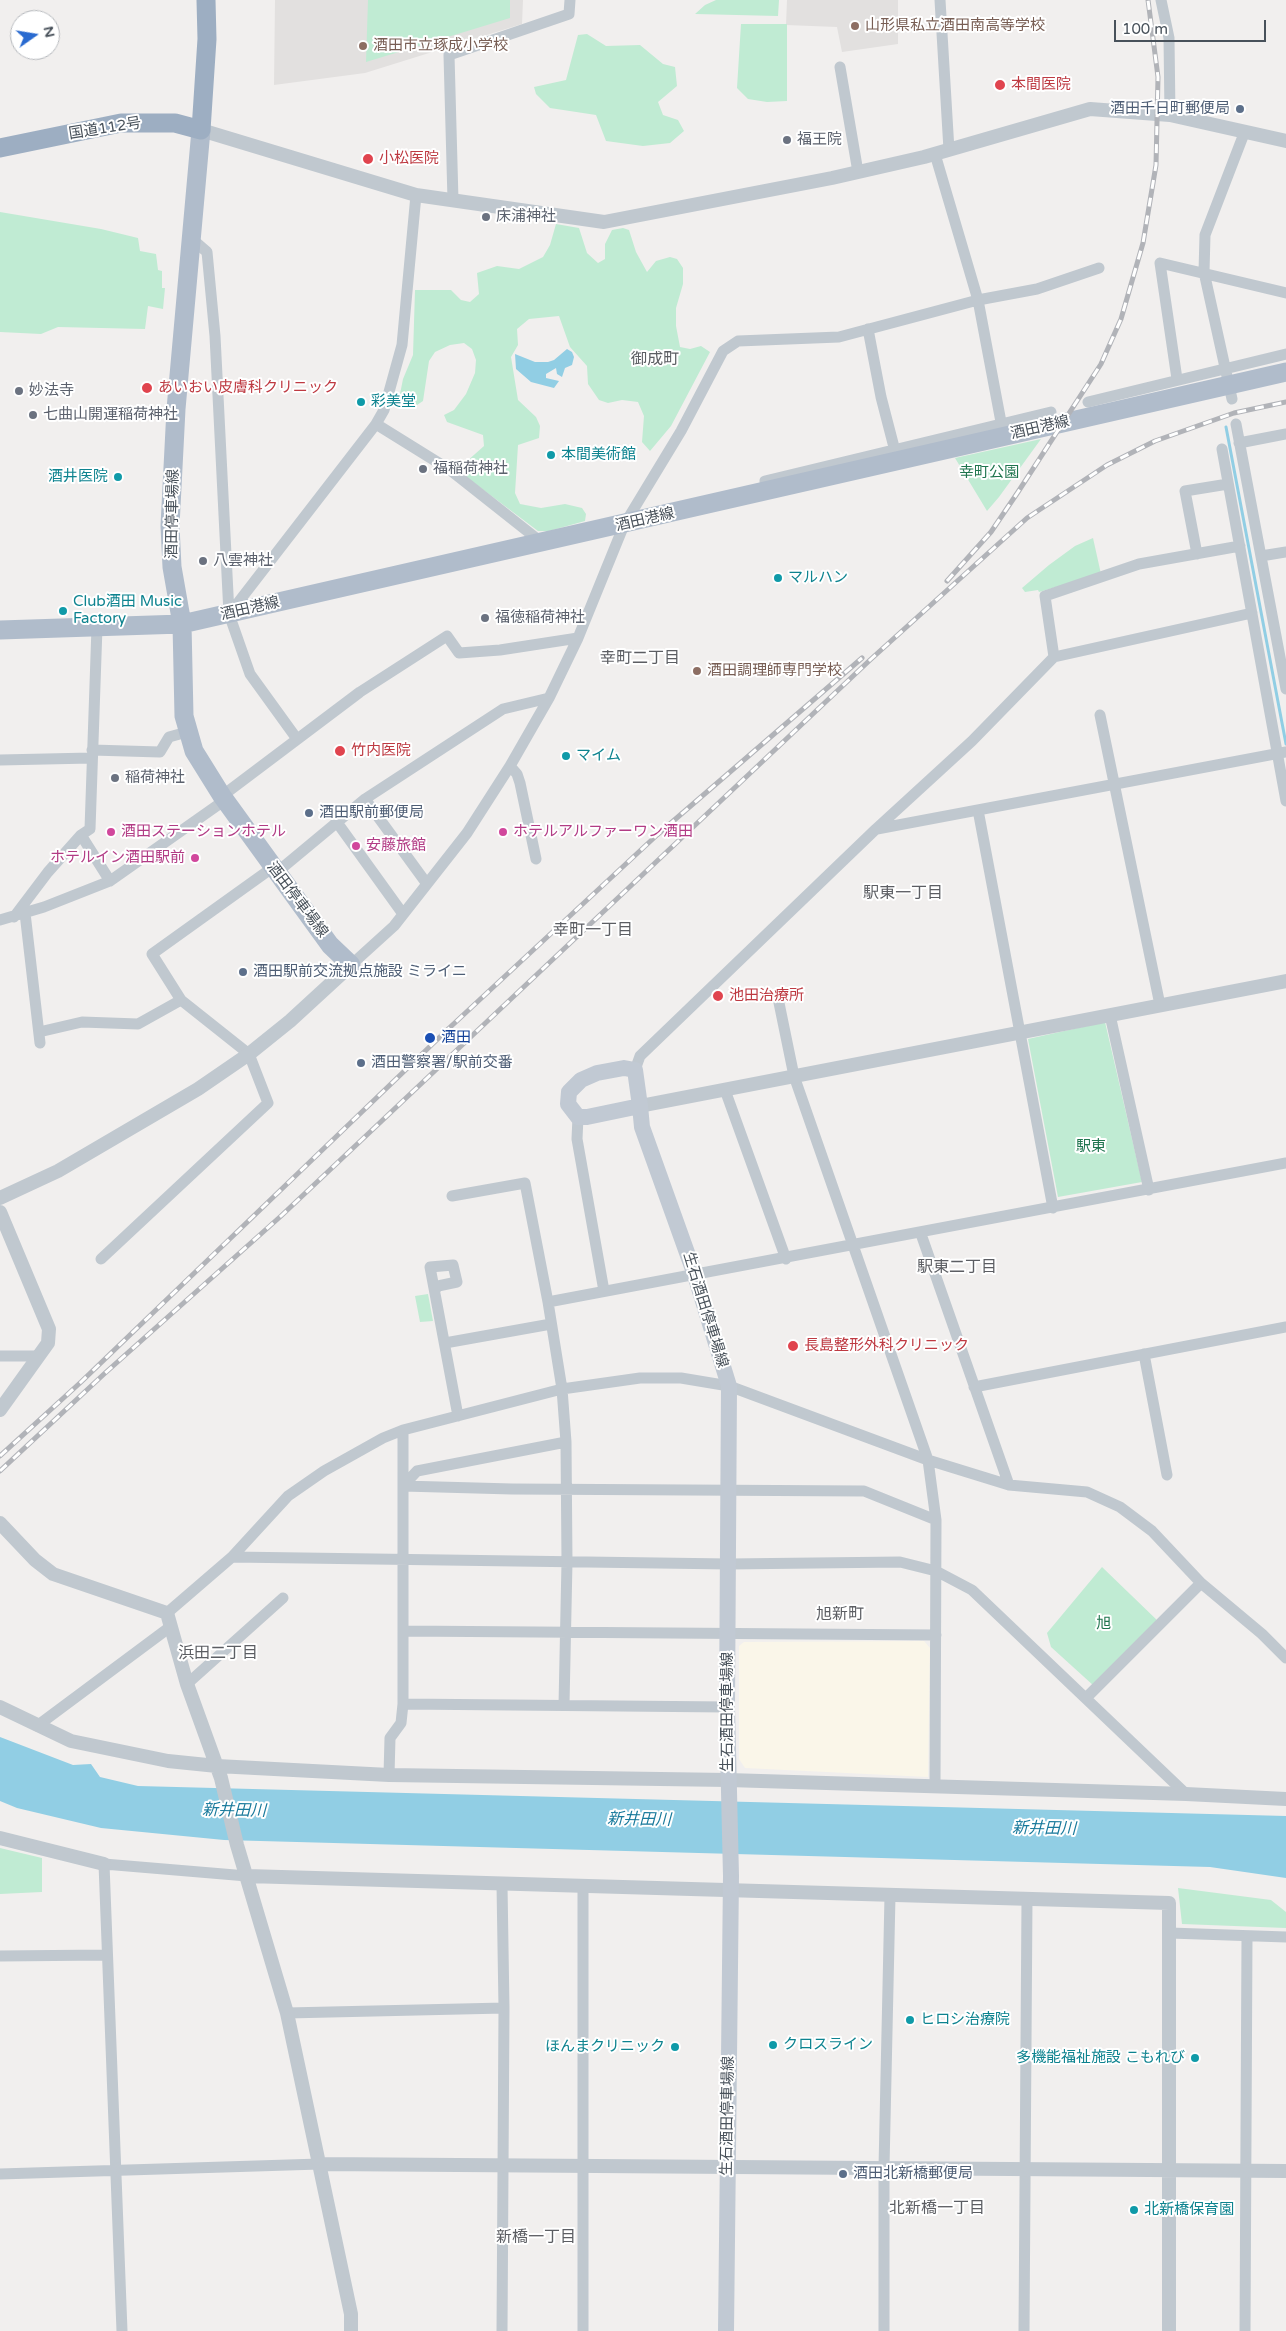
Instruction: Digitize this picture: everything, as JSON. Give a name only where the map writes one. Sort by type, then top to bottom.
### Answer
[{"type":"highway","points":[[201,130],[207,38],[206,0]]},
{"type":"highway","name":"国道112号","points":[[0,148],[121,123],[175,123],[201,130]]},
{"type":"main road","name":"酒田停車場線","points":[[201,130],[176,409],[170,526],[172,567],[182,624],[184,716],[187,732],[194,751],[223,798],[330,945],[351,965]]},
{"type":"main road","name":"酒田港線","points":[[0,630],[182,624],[414,570],[624,525],[1286,372]]},
{"type":"main road","points":[[635,1070],[624,1068],[597,1073],[581,1080],[569,1092],[568,1104],[578,1117],[587,1117],[640,1106]]},
{"type":"main road","name":"生石酒田停車場線","points":[[635,1070],[642,1127],[695,1275],[729,1386],[727,1707],[731,1884],[726,2331]]},
{"type":"street","points":[[452,200],[449,55],[570,14],[570,0]]},
{"type":"street","points":[[940,0],[942,152],[978,300],[1001,422]]},
{"type":"street","points":[[1161,0],[1169,38],[1170,115]]},
{"type":"street","points":[[840,67],[858,172]]},
{"type":"street","points":[[201,130],[416,195],[604,222],[858,172],[942,152],[1090,109],[1170,115],[1286,141]]},
{"type":"street","points":[[1232,399],[1204,272],[1205,234],[1245,131]]},
{"type":"street","points":[[229,614],[376,424],[384,410],[402,345],[416,195]]},
{"type":"street","points":[[192,238],[207,252],[215,336],[229,614],[250,674],[297,739]]},
{"type":"street","points":[[1177,379],[1160,263],[1204,272],[1286,294]]},
{"type":"street","points":[[0,1198],[58,1171],[198,1089],[249,1054],[290,1021],[394,926],[472,827],[550,698],[578,638],[624,525],[681,431],[724,351],[738,341],[839,337],[978,300],[1037,289],[1099,268]]},
{"type":"street","points":[[868,329],[881,397],[895,451]]},
{"type":"street","points":[[1088,402],[1286,354]]},
{"type":"street","points":[[766,492],[765,481],[895,451],[1001,422],[1051,412]]},
{"type":"street","points":[[376,424],[450,470],[541,542]]},
{"type":"street","points":[[1236,424],[1285,682]]},
{"type":"street","points":[[1239,443],[1286,434]]},
{"type":"street","points":[[1222,450],[1252,613],[1282,753],[1286,801]]},
{"type":"street","points":[[1197,554],[1185,491],[1228,484]]},
{"type":"street","points":[[1233,510],[1252,508]]},
{"type":"street","points":[[1054,656],[1045,596],[1139,564],[1240,546]]},
{"type":"street","points":[[1261,556],[1286,552]]},
{"type":"street","points":[[635,1070],[640,1056],[647,1049],[876,829],[972,741],[1054,656],[1252,613]]},
{"type":"street","points":[[97,627],[90,829],[81,835],[48,872],[20,915],[40,1037],[82,1022],[138,1024],[181,1000]]},
{"type":"street","points":[[0,920],[20,915],[110,881],[223,798],[360,692],[447,636],[460,653],[500,650],[578,638]]},
{"type":"street","points":[[101,1259],[268,1103],[249,1054],[181,1000],[152,954],[274,870],[365,799],[503,709],[550,698]]},
{"type":"street","points":[[1100,715],[1160,1005]]},
{"type":"street","points":[[0,760],[160,752],[169,737],[187,732]]},
{"type":"street","points":[[876,829],[1282,753]]},
{"type":"street","points":[[510,766],[517,774],[520,783],[536,859]]},
{"type":"street","points":[[365,799],[427,884]]},
{"type":"street","points":[[978,810],[1053,1208]]},
{"type":"street","points":[[336,821],[403,914]]},
{"type":"street","points":[[81,835],[110,881]]},
{"type":"street","points":[[640,1106],[1286,981]]},
{"type":"street","points":[[778,998],[794,1076],[928,1460],[936,1520],[935,1786]]},
{"type":"street","points":[[1110,1015],[1149,1190]]},
{"type":"street","points":[[726,1090],[786,1258]]},
{"type":"street","points":[[578,1117],[577,1140],[604,1291]]},
{"type":"street","points":[[548,1302],[921,1234],[1286,1163]]},
{"type":"street","points":[[452,1196],[525,1183],[548,1302],[562,1389],[566,1442],[567,1562],[564,1705]]},
{"type":"street","points":[[0,1212],[49,1329],[48,1343],[0,1410]]},
{"type":"street","points":[[921,1234],[1008,1485]]},
{"type":"street","points":[[434,1290],[458,1416]]},
{"type":"street","points":[[445,1344],[551,1324]]},
{"type":"street","points":[[974,1387],[1286,1327]]},
{"type":"street","points":[[1144,1354],[1167,1475]]},
{"type":"street","points":[[0,1356],[39,1356]]},
{"type":"street","points":[[37,1726],[168,1620],[232,1557],[288,1496],[324,1471],[403,1430],[562,1389],[640,1378],[681,1378],[729,1386],[928,1460],[1008,1485],[1086,1492],[1120,1507],[1152,1531],[1201,1583],[1262,1634],[1286,1658]]},
{"type":"street","points":[[389,1775],[390,1738],[401,1723],[403,1704],[403,1430]]},
{"type":"street","points":[[403,1486],[417,1471],[566,1442]]},
{"type":"street","points":[[403,1486],[864,1491],[936,1520]]},
{"type":"street","points":[[0,1523],[35,1560],[53,1574],[168,1620]]},
{"type":"street","points":[[232,1557],[728,1564],[900,1562],[936,1571],[972,1590],[1186,1794]]},
{"type":"street","points":[[1086,1698],[1201,1583]]},
{"type":"street","points":[[188,1684],[283,1598]]},
{"type":"street","points":[[168,1620],[218,1772],[237,1845],[287,2013],[351,2314],[351,2331]]},
{"type":"street","points":[[403,1631],[936,1635]]},
{"type":"street","points":[[403,1704],[727,1707]]},
{"type":"street","points":[[0,1708],[71,1741],[218,1772],[389,1775],[728,1786],[935,1786],[1186,1794],[1286,1800]]},
{"type":"street","points":[[0,1838],[104,1864],[247,1876],[583,1887],[731,1884],[890,1896],[1169,1903],[1170,2331]]},
{"type":"street","points":[[104,1864],[106,1955],[117,2169],[122,2331]]},
{"type":"street","points":[[502,1885],[504,2008],[502,2331]]},
{"type":"street","points":[[582,2331],[583,1887]]},
{"type":"street","points":[[884,2331],[884,2167],[890,1896]]},
{"type":"street","points":[[1024,2331],[1027,1899]]},
{"type":"street","points":[[1170,1933],[1286,1937]]},
{"type":"street","points":[[1245,2331],[1247,1936]]},
{"type":"street","points":[[0,1956],[106,1955]]},
{"type":"street","points":[[287,2013],[504,2008]]},
{"type":"street","points":[[0,2174],[320,2164],[1286,2171]]},
{"type":"shaded area","name":"酒田市立琢成小学校","points":[[275,0],[523,0],[522,24],[365,73],[274,85]]},
{"type":"shaded area","name":"山形県私立酒田南高等学校","points":[[787,0],[898,0],[898,44],[842,52],[837,27],[786,25]]},
{"type":"shaded area","points":[[924,1641],[930,1648],[928,1777],[745,1768],[739,1759],[739,1646],[744,1642]]},
{"type":"green space","points":[[368,0],[510,0],[510,18],[366,62]]},
{"type":"green space","points":[[716,0],[779,0],[778,16],[695,14],[705,5]]},
{"type":"green space","points":[[741,24],[787,24],[787,101],[767,102],[748,99],[737,88]]},
{"type":"green space","points":[[587,34],[606,46],[640,45],[663,64],[675,67],[677,86],[658,102],[663,115],[678,120],[684,131],[670,143],[643,146],[606,141],[596,115],[550,108],[536,94],[534,87],[566,80],[578,35]]},
{"type":"green space","points":[[0,212],[101,229],[138,238],[140,251],[156,254],[158,270],[162,271],[162,288],[165,288],[163,309],[148,306],[145,329],[58,327],[41,334],[0,332]]},
{"type":"green space","points":[[556,224],[579,228],[587,253],[598,263],[605,259],[605,244],[612,230],[623,228],[629,230],[636,252],[647,272],[656,261],[670,257],[677,259],[683,268],[683,284],[676,308],[676,326],[680,347],[690,349],[701,346],[710,352],[671,426],[650,451],[642,442],[644,416],[638,402],[622,400],[608,403],[599,400],[588,384],[587,366],[570,347],[559,316],[529,319],[517,329],[518,345],[511,357],[518,400],[536,417],[540,426],[539,438],[518,445],[515,493],[520,504],[541,508],[565,504],[582,508],[586,514],[585,521],[549,531],[538,531],[457,470],[484,446],[483,435],[447,422],[444,415],[454,410],[466,394],[475,373],[476,360],[472,349],[464,343],[450,345],[435,352],[429,361],[423,401],[417,405],[399,399],[403,379],[413,355],[415,290],[451,290],[461,300],[470,302],[479,294],[477,273],[497,266],[519,269],[543,257],[550,245]]},
{"type":"green space","name":"幸町公園","points":[[1041,439],[999,497],[987,511],[955,458]]},
{"type":"green space","points":[[1093,538],[1101,574],[1039,592],[1038,590],[1025,592],[1022,588],[1075,546]]},
{"type":"green space","name":"駅東","points":[[1105,1022],[1142,1182],[1058,1197],[1028,1039]]},
{"type":"green space","points":[[428,1294],[433,1321],[420,1322],[415,1296]]},
{"type":"green space","name":"旭","points":[[1102,1567],[1159,1622],[1094,1686],[1051,1647],[1047,1633]]},
{"type":"green space","points":[[0,1848],[42,1858],[42,1892],[0,1894]]},
{"type":"green space","points":[[1178,1888],[1271,1900],[1286,1912],[1286,1928],[1182,1924]]},
{"type":"water","points":[[567,349],[572,352],[574,357],[572,365],[565,368],[562,377],[557,374],[556,368],[546,374],[546,378],[559,381],[554,388],[531,382],[516,369],[515,354],[535,362],[548,362],[554,360]]},
{"type":"water","name":"新井田川","points":[[0,1737],[73,1765],[91,1764],[100,1777],[138,1786],[1286,1816],[1286,1878],[1210,1867],[224,1840],[101,1828],[17,1808],[0,1801]]},
{"type":"waterway","points":[[1226,427],[1286,744]]},
{"type":"railway","points":[[947,581],[991,532],[1018,492],[1101,364],[1121,319],[1143,243],[1156,165],[1158,77],[1148,0]]},
{"type":"railway","points":[[0,1471],[104,1374],[281,1216],[870,660],[1027,518],[1107,465],[1155,441],[1234,413],[1286,402]]},
{"type":"railway","points":[[0,1456],[81,1382],[446,1031],[657,835],[862,658]]},
{"type":"place","name":"山形県私立酒田南高等学校","points":[[855,26]]},
{"type":"place","name":"酒田市立琢成小学校","points":[[363,46]]},
{"type":"place","name":"本間医院","points":[[1000,85]]},
{"type":"place","name":"酒田千日町郵便局","points":[[1240,109]]},
{"type":"place","name":"福王院","points":[[787,140]]},
{"type":"place","name":"小松医院","points":[[368,159]]},
{"type":"place","name":"床浦神社","points":[[486,217]]},
{"type":"place","name":"あいおい皮膚科クリニック","points":[[147,388]]},
{"type":"place","name":"妙法寺","points":[[19,391]]},
{"type":"place","name":"彩美堂","points":[[361,402]]},
{"type":"place","name":"七曲山開運稲荷神社","points":[[33,415]]},
{"type":"place","name":"本間美術館","points":[[551,455]]},
{"type":"place","name":"福稲荷神社","points":[[423,469]]},
{"type":"place","name":"酒井医院","points":[[118,477]]},
{"type":"place","name":"八雲神社","points":[[203,561]]},
{"type":"place","name":"マルハン","points":[[778,578]]},
{"type":"place","name":"Club酒田 Music Factory","points":[[63,611]]},
{"type":"place","name":"福徳稲荷神社","points":[[485,618]]},
{"type":"place","name":"酒田調理師専門学校","points":[[697,671]]},
{"type":"place","name":"竹内医院","points":[[340,751]]},
{"type":"place","name":"マイム","points":[[566,756]]},
{"type":"place","name":"稲荷神社","points":[[115,778]]},
{"type":"place","name":"酒田駅前郵便局","points":[[309,813]]},
{"type":"place","name":"酒田ステーションホテル","points":[[111,832]]},
{"type":"place","name":"ホテルアルファーワン酒田","points":[[503,832]]},
{"type":"place","name":"安藤旅館","points":[[356,846]]},
{"type":"place","name":"ホテルイン酒田駅前","points":[[195,858]]},
{"type":"place","name":"酒田駅前交流拠点施設 ミライニ","points":[[243,972]]},
{"type":"place","name":"池田治療所","points":[[718,996]]},
{"type":"place","name":"酒田","points":[[430,1038]]},
{"type":"place","name":"酒田警察署/駅前交番","points":[[361,1063]]},
{"type":"place","name":"長島整形外科クリニック","points":[[793,1346]]},
{"type":"place","name":"ヒロシ治療院","points":[[910,2020]]},
{"type":"place","name":"クロスライン","points":[[773,2045]]},
{"type":"place","name":"ほんまクリニック","points":[[675,2047]]},
{"type":"place","name":"多機能福祉施設 こもれび","points":[[1195,2058]]},
{"type":"place","name":"酒田北新橋郵便局","points":[[843,2174]]},
{"type":"place","name":"北新橋保育園","points":[[1134,2210]]},
{"type":"district","name":"御成町","points":[[655,360]]},
{"type":"district","name":"幸町二丁目","points":[[640,659]]},
{"type":"district","name":"駅東一丁目","points":[[903,894]]},
{"type":"district","name":"幸町一丁目","points":[[593,931]]},
{"type":"district","name":"駅東二丁目","points":[[957,1268]]},
{"type":"district","name":"旭新町","points":[[840,1615]]},
{"type":"district","name":"浜田二丁目","points":[[218,1654]]},
{"type":"district","name":"北新橋一丁目","points":[[937,2209]]},
{"type":"district","name":"新橋一丁目","points":[[536,2238]]}]
